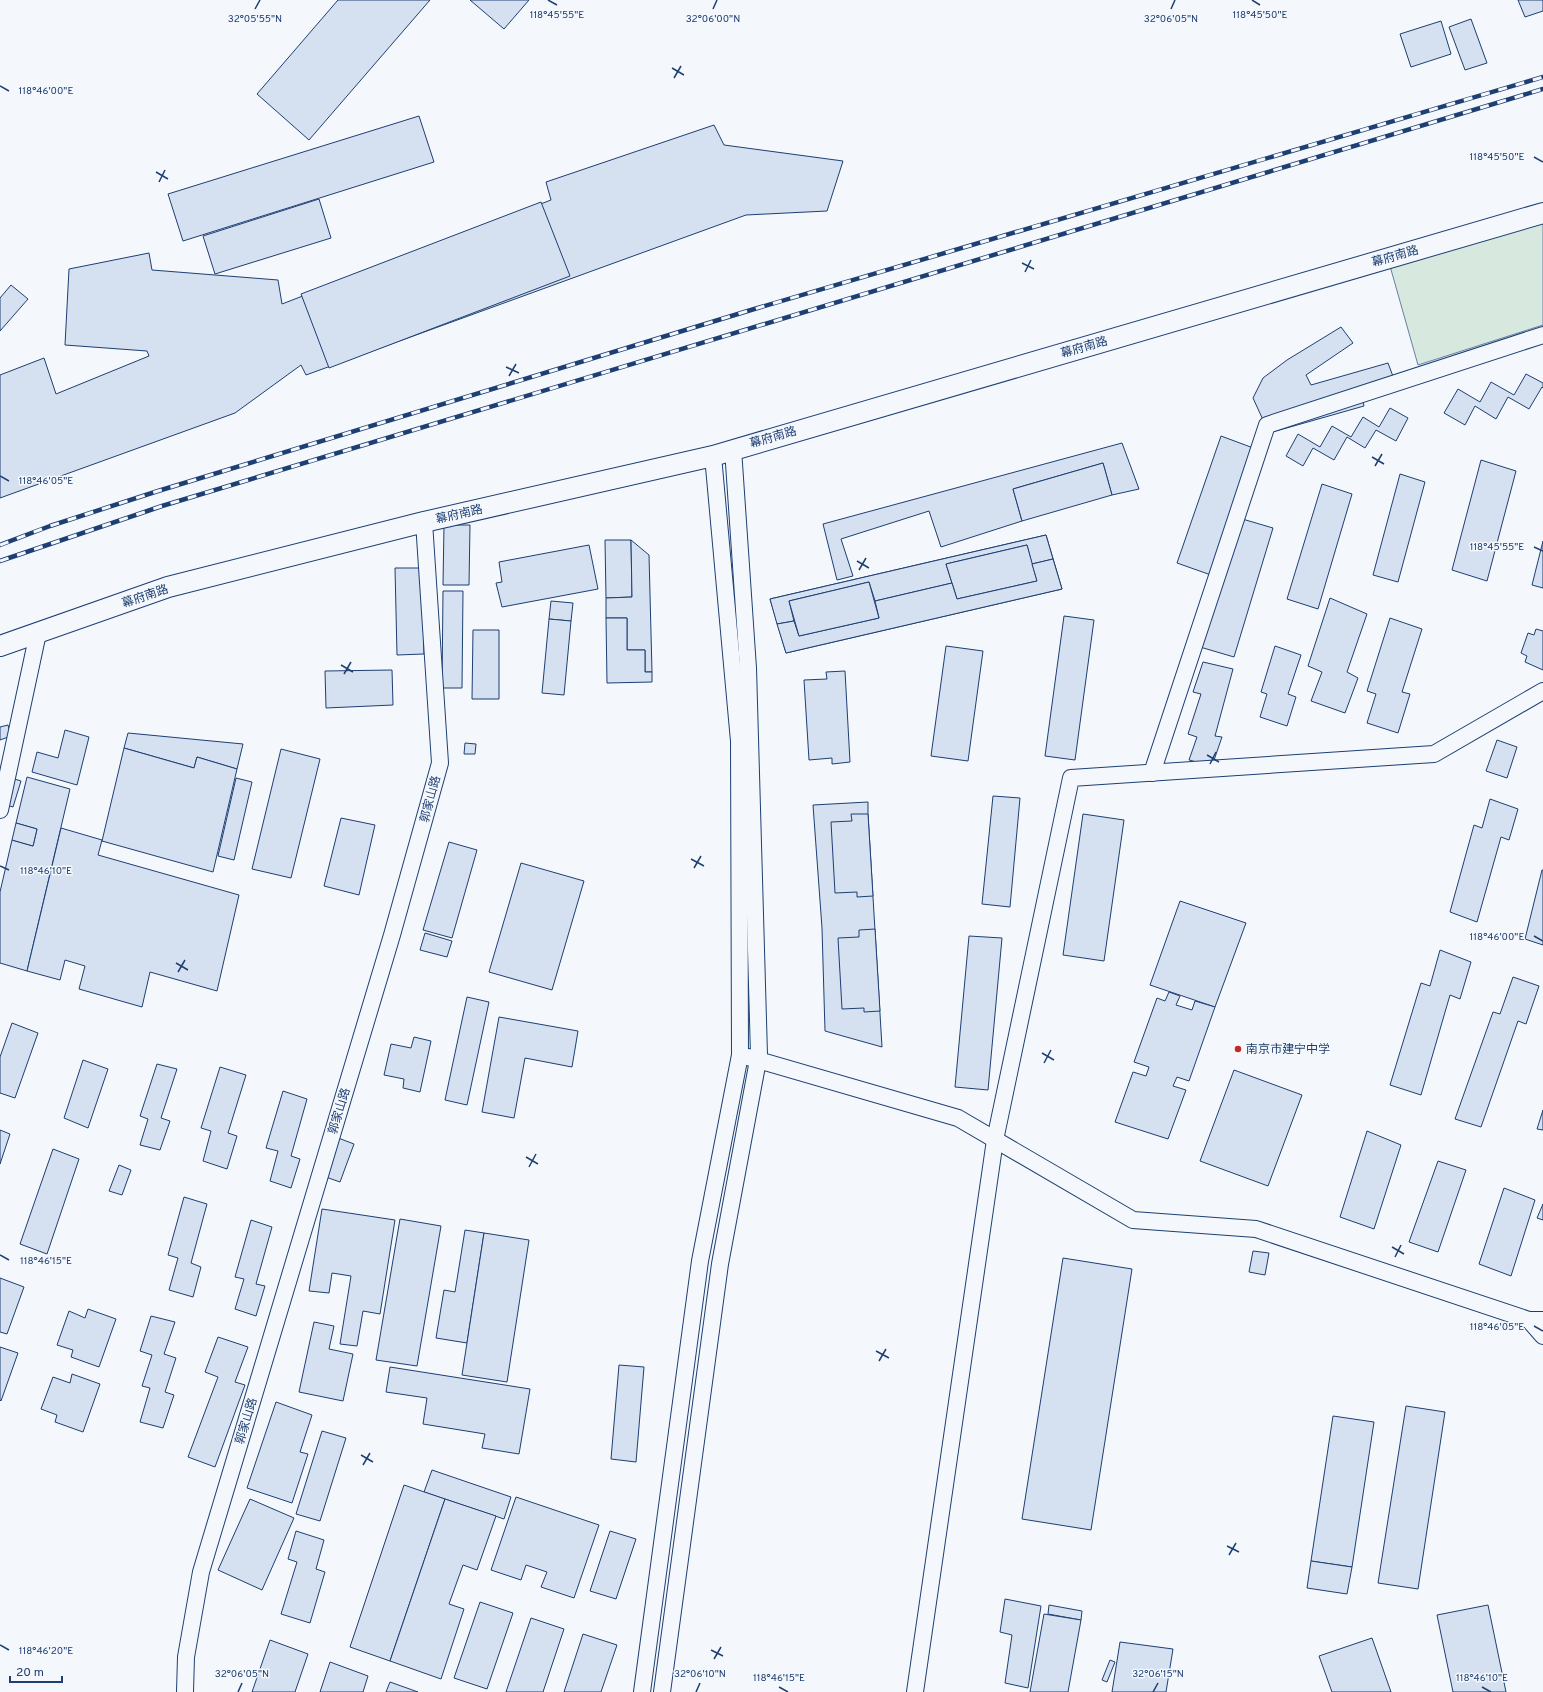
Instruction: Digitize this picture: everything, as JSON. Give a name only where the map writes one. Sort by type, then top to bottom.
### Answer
[{"type":"street","name":"幕府南路","points":[[0,646],[168,587],[424,522],[713,456],[1543,213]]},
{"type":"street","points":[[1152,773],[1267,425],[1543,334]]},
{"type":"street","points":[[662,1692],[720,1264],[759,1055],[748,668],[734,449]]},
{"type":"street","points":[[642,1692],[700,1261],[740,1055],[739,740],[713,456]]},
{"type":"street","name":"郭家山路","points":[[185,1692],[186,1657],[201,1572],[390,943],[440,763],[424,522]]},
{"type":"street","points":[[0,810],[38,633]]},
{"type":"street","points":[[915,1692],[995,1140],[1071,778],[1434,754],[1543,691]]},
{"type":"street","points":[[740,1055],[958,1118],[1133,1220],[1256,1229],[1536,1320],[1543,1336]]},
{"type":"shaded area","points":[[1543,218],[1543,325],[1418,365],[1390,266]]},
{"type":"building","points":[[338,0],[430,0],[309,140],[257,94]]},
{"type":"building","points":[[470,0],[529,0],[504,29]]},
{"type":"building","points":[[1518,0],[1543,0],[1543,11],[1525,17]]},
{"type":"building","points":[[1471,19],[1487,63],[1465,70],[1449,27]]},
{"type":"building","points":[[1441,21],[1451,54],[1411,67],[1400,34]]},
{"type":"building","points":[[419,116],[434,162],[183,241],[168,194]]},
{"type":"building","points":[[714,125],[724,145],[843,161],[827,211],[746,215],[306,375],[301,365],[235,413],[0,498],[0,375],[44,358],[56,394],[149,356],[147,351],[65,345],[69,269],[149,253],[152,270],[278,280],[282,304],[551,200],[546,182]]},
{"type":"building","points":[[319,199],[331,238],[215,274],[203,236]]},
{"type":"building","points":[[541,202],[570,276],[329,368],[301,294]]},
{"type":"building","points":[[11,285],[28,299],[0,331],[0,298]]},
{"type":"building","points":[[1341,327],[1353,343],[1306,375],[1311,385],[1388,363],[1394,379],[1361,393],[1364,406],[1269,433],[1253,398],[1263,378],[1287,360]]},
{"type":"building","points":[[1526,374],[1543,383],[1543,388],[1542,387],[1529,409],[1508,397],[1496,419],[1475,406],[1465,425],[1444,413],[1458,389],[1480,402],[1491,382],[1514,395]]},
{"type":"building","points":[[1390,408],[1408,418],[1396,441],[1376,430],[1365,448],[1347,437],[1334,460],[1313,448],[1303,466],[1286,456],[1298,434],[1320,447],[1332,426],[1351,437],[1363,417],[1379,427]]},
{"type":"building","points":[[1221,436],[1256,449],[1211,575],[1177,563]]},
{"type":"building","points":[[1122,443],[1139,489],[1112,495],[1103,463],[1013,489],[1022,521],[941,547],[929,511],[841,539],[853,576],[837,580],[823,524]]},
{"type":"building","points":[[1481,460],[1516,471],[1487,581],[1452,570]]},
{"type":"building","points":[[1103,463],[1112,495],[1022,521],[1013,489]]},
{"type":"building","points":[[1400,474],[1425,482],[1398,582],[1373,575]]},
{"type":"building","points":[[1322,484],[1352,494],[1318,609],[1287,599]]},
{"type":"building","points":[[1239,518],[1273,528],[1234,657],[1200,647]]},
{"type":"building","points":[[444,525],[470,525],[469,585],[443,585]]},
{"type":"building","points":[[1046,535],[1062,589],[786,653],[770,599]]},
{"type":"building","points":[[1046,535],[1053,559],[1032,564],[1027,545],[946,564],[952,583],[875,601],[869,582],[789,601],[794,621],[777,624],[770,599]]},
{"type":"building","points":[[605,540],[631,540],[632,597],[606,598]]},
{"type":"building","points":[[631,540],[649,555],[652,672],[645,672],[645,650],[627,650],[627,618],[606,618],[606,598],[632,597]]},
{"type":"building","points":[[1543,541],[1543,588],[1532,585]]},
{"type":"building","points":[[589,545],[598,589],[502,607],[496,583],[502,582],[499,562]]},
{"type":"building","points":[[1027,545],[1037,581],[957,599],[946,564]]},
{"type":"building","points":[[1053,559],[1062,589],[786,653],[777,624],[794,621],[799,636],[879,618],[875,601],[952,583],[957,599],[1037,581],[1032,564]]},
{"type":"building","points":[[395,568],[422,568],[424,654],[397,655]]},
{"type":"building","points":[[869,582],[879,618],[799,636],[789,601]]},
{"type":"building","points":[[443,591],[463,591],[462,688],[442,688]]},
{"type":"building","points":[[1330,598],[1367,614],[1347,672],[1358,678],[1345,713],[1311,701],[1322,672],[1308,666]]},
{"type":"building","points":[[551,601],[573,603],[571,621],[549,619]]},
{"type":"building","points":[[1064,616],[1094,620],[1075,760],[1045,756]]},
{"type":"building","points":[[606,618],[627,618],[627,650],[645,650],[645,672],[652,672],[652,682],[607,683]]},
{"type":"building","points":[[1390,618],[1422,629],[1402,692],[1410,694],[1398,733],[1367,723],[1376,694],[1367,691]]},
{"type":"building","points":[[549,619],[571,621],[564,695],[542,693]]},
{"type":"building","points":[[1536,629],[1543,631],[1543,670],[1525,662],[1527,656],[1521,653],[1528,633],[1534,635]]},
{"type":"building","points":[[473,630],[499,630],[499,699],[472,699]]},
{"type":"building","points":[[946,646],[983,651],[968,761],[931,756]]},
{"type":"building","points":[[1275,646],[1301,655],[1288,694],[1296,697],[1287,726],[1260,717],[1267,694],[1261,692]]},
{"type":"building","points":[[1203,662],[1233,669],[1215,736],[1222,737],[1212,766],[1189,760],[1197,737],[1188,734],[1201,694],[1193,692]]},
{"type":"building","points":[[392,670],[393,705],[326,708],[325,671]]},
{"type":"building","points":[[845,671],[850,762],[832,764],[832,758],[809,760],[804,680],[827,679],[826,672]]},
{"type":"building","points":[[8,725],[11,736],[0,740],[0,727]]},
{"type":"building","points":[[65,730],[89,737],[77,785],[32,772],[37,752],[58,758]]},
{"type":"building","points":[[128,733],[243,744],[237,769],[197,757],[194,768],[124,748]]},
{"type":"building","points":[[1497,740],[1517,747],[1507,778],[1486,771]]},
{"type":"building","points":[[465,743],[476,744],[475,754],[464,754]]},
{"type":"building","points":[[124,748],[194,768],[197,757],[237,769],[213,872],[102,841]]},
{"type":"building","points":[[281,749],[320,759],[291,878],[252,869]]},
{"type":"building","points":[[5,776],[21,781],[13,807],[0,803]]},
{"type":"building","points":[[27,777],[70,789],[27,971],[0,963],[0,892],[12,840],[33,846],[37,829],[16,823]]},
{"type":"building","points":[[236,778],[252,782],[234,860],[218,856]]},
{"type":"building","points":[[993,796],[1020,798],[1010,907],[982,904]]},
{"type":"building","points":[[1490,799],[1518,809],[1509,840],[1501,837],[1477,922],[1450,912],[1474,825],[1482,828]]},
{"type":"building","points":[[868,802],[882,1047],[825,1031],[822,928],[813,805]]},
{"type":"building","points":[[851,814],[868,814],[873,896],[857,897],[857,892],[835,893],[831,822],[852,821]]},
{"type":"building","points":[[1083,814],[1124,820],[1104,961],[1063,955]]},
{"type":"building","points":[[341,818],[375,825],[359,895],[324,886]]},
{"type":"building","points":[[16,823],[37,829],[33,846],[12,840]]},
{"type":"building","points":[[61,828],[102,840],[98,855],[239,895],[217,991],[150,972],[142,1007],[79,989],[85,966],[65,960],[60,980],[27,971]]},
{"type":"building","points":[[449,842],[477,850],[452,938],[423,930]]},
{"type":"building","points":[[521,863],[584,881],[552,990],[489,972]]},
{"type":"building","points":[[1543,870],[1543,945],[1525,939]]},
{"type":"building","points":[[1180,901],[1246,923],[1215,1007],[1150,985]]},
{"type":"building","points":[[875,929],[880,1011],[864,1012],[864,1008],[842,1009],[838,938],[859,937],[859,930]]},
{"type":"building","points":[[425,933],[452,941],[447,957],[420,950]]},
{"type":"building","points":[[969,936],[1002,938],[988,1090],[955,1087]]},
{"type":"building","points":[[1440,950],[1471,962],[1460,999],[1450,995],[1421,1095],[1390,1085],[1421,983],[1430,986]]},
{"type":"building","points":[[1513,977],[1539,986],[1526,1024],[1518,1021],[1481,1127],[1455,1119],[1493,1012],[1500,1014]]},
{"type":"building","points":[[1169,992],[1180,996],[1176,1005],[1192,1010],[1195,1001],[1215,1007],[1189,1081],[1177,1077],[1173,1086],[1186,1090],[1168,1139],[1115,1122],[1133,1072],[1146,1076],[1149,1067],[1134,1062],[1157,998],[1165,1001]]},
{"type":"building","points":[[467,997],[489,1002],[467,1105],[445,1100]]},
{"type":"building","points":[[499,1017],[578,1031],[572,1067],[525,1058],[514,1118],[482,1112]]},
{"type":"building","points":[[12,1023],[38,1033],[15,1098],[0,1093],[0,1057]]},
{"type":"building","points":[[414,1037],[431,1041],[420,1092],[403,1088],[404,1079],[384,1075],[391,1044],[411,1048]]},
{"type":"building","points":[[83,1060],[108,1069],[88,1128],[64,1118]]},
{"type":"building","points":[[157,1064],[177,1069],[161,1118],[170,1121],[160,1150],[140,1145],[148,1119],[140,1116]]},
{"type":"building","points":[[220,1067],[246,1075],[228,1133],[237,1136],[227,1169],[203,1161],[211,1131],[201,1128]]},
{"type":"building","points":[[1234,1070],[1302,1095],[1268,1186],[1200,1161]]},
{"type":"building","points":[[283,1091],[307,1099],[291,1156],[300,1159],[291,1188],[270,1181],[278,1151],[266,1148]]},
{"type":"building","points":[[1543,1110],[1543,1130],[1537,1129]]},
{"type":"building","points":[[0,1130],[10,1134],[0,1164]]},
{"type":"building","points":[[1367,1131],[1401,1145],[1374,1229],[1340,1217]]},
{"type":"building","points":[[333,1136],[354,1144],[340,1182],[320,1175]]},
{"type":"building","points":[[53,1149],[79,1159],[47,1254],[20,1244]]},
{"type":"building","points":[[1438,1161],[1466,1170],[1438,1252],[1409,1242]]},
{"type":"building","points":[[119,1165],[131,1170],[122,1195],[109,1191]]},
{"type":"building","points":[[1504,1188],[1535,1200],[1511,1276],[1479,1264]]},
{"type":"building","points":[[184,1197],[207,1204],[191,1263],[201,1267],[193,1297],[169,1290],[178,1258],[168,1255]]},
{"type":"building","points":[[1543,1204],[1543,1220],[1537,1218]]},
{"type":"building","points":[[322,1209],[395,1220],[380,1314],[363,1311],[357,1346],[340,1344],[351,1276],[332,1273],[329,1293],[309,1291]]},
{"type":"building","points":[[400,1219],[441,1226],[417,1366],[376,1360]]},
{"type":"building","points":[[251,1220],[272,1227],[256,1284],[265,1286],[256,1316],[235,1309],[244,1279],[235,1277]]},
{"type":"building","points":[[465,1230],[484,1233],[467,1343],[436,1338],[444,1290],[455,1292]]},
{"type":"building","points":[[484,1233],[529,1240],[507,1382],[462,1375]]},
{"type":"building","points":[[1253,1251],[1269,1253],[1265,1275],[1249,1272]]},
{"type":"building","points":[[1063,1258],[1132,1269],[1091,1530],[1022,1519]]},
{"type":"building","points":[[0,1278],[24,1287],[7,1334],[0,1332]]},
{"type":"building","points":[[88,1309],[116,1319],[99,1367],[71,1357],[73,1350],[57,1345],[69,1311],[85,1318]]},
{"type":"building","points":[[151,1316],[175,1322],[164,1354],[176,1358],[165,1392],[174,1395],[163,1428],[140,1422],[150,1388],[142,1386],[152,1355],[140,1351]]},
{"type":"building","points":[[314,1322],[334,1326],[329,1349],[353,1354],[343,1401],[299,1392]]},
{"type":"building","points":[[218,1337],[248,1347],[235,1382],[245,1385],[215,1467],[188,1457],[218,1377],[205,1372]]},
{"type":"building","points":[[0,1347],[18,1353],[1,1401],[0,1400]]},
{"type":"building","points":[[619,1365],[644,1367],[636,1462],[611,1459]]},
{"type":"building","points":[[390,1367],[530,1389],[519,1454],[482,1448],[485,1434],[423,1424],[427,1398],[386,1392]]},
{"type":"building","points":[[72,1374],[100,1384],[83,1432],[55,1422],[57,1415],[41,1409],[53,1377],[70,1383]]},
{"type":"building","points":[[276,1402],[312,1415],[300,1452],[308,1454],[292,1503],[247,1488]]},
{"type":"building","points":[[1406,1406],[1445,1412],[1418,1589],[1378,1583]]},
{"type":"building","points":[[1333,1416],[1374,1422],[1352,1567],[1311,1561]]},
{"type":"building","points":[[322,1431],[346,1438],[320,1521],[296,1514]]},
{"type":"building","points":[[432,1470],[511,1497],[504,1519],[424,1492]]},
{"type":"building","points":[[404,1485],[445,1499],[390,1661],[350,1647]]},
{"type":"building","points":[[516,1497],[599,1525],[574,1598],[541,1587],[547,1572],[526,1565],[521,1580],[491,1570]]},
{"type":"building","points":[[250,1499],[294,1518],[262,1590],[218,1570]]},
{"type":"building","points":[[445,1499],[496,1516],[477,1570],[463,1565],[449,1604],[464,1609],[441,1679],[390,1661]]},
{"type":"building","points":[[296,1531],[324,1540],[316,1569],[325,1572],[310,1623],[281,1614],[297,1562],[288,1559]]},
{"type":"building","points":[[610,1531],[636,1539],[616,1599],[590,1591]]},
{"type":"building","points":[[1311,1561],[1352,1567],[1347,1594],[1307,1588]]},
{"type":"building","points":[[1005,1599],[1041,1606],[1028,1688],[1005,1683],[1012,1635],[1000,1632]]},
{"type":"building","points":[[480,1602],[513,1613],[487,1689],[454,1678]]},
{"type":"building","points":[[1049,1605],[1082,1611],[1081,1620],[1048,1614]]},
{"type":"building","points":[[1488,1605],[1506,1692],[1453,1692],[1437,1615]]},
{"type":"building","points":[[1044,1614],[1081,1620],[1068,1692],[1030,1692]]},
{"type":"building","points":[[531,1618],[564,1629],[543,1692],[506,1692]]},
{"type":"building","points":[[583,1634],[617,1645],[601,1692],[564,1692]]},
{"type":"building","points":[[1372,1638],[1391,1692],[1332,1692],[1319,1656]]},
{"type":"building","points":[[270,1640],[308,1654],[295,1692],[252,1692]]},
{"type":"building","points":[[1120,1642],[1173,1649],[1166,1692],[1112,1692]]},
{"type":"building","points":[[1110,1660],[1115,1662],[1107,1682],[1102,1680]]},
{"type":"building","points":[[330,1662],[368,1676],[363,1692],[320,1692]]},
{"type":"building","points":[[390,1682],[418,1692],[386,1692]]},
{"type":"railway","points":[[0,545],[50,526],[158,491],[751,310],[1543,77]]},
{"type":"railway","points":[[0,561],[162,506],[1543,89]]},
{"type":"place","name":"南京市建宁中学","points":[[1238,1049]]}]
